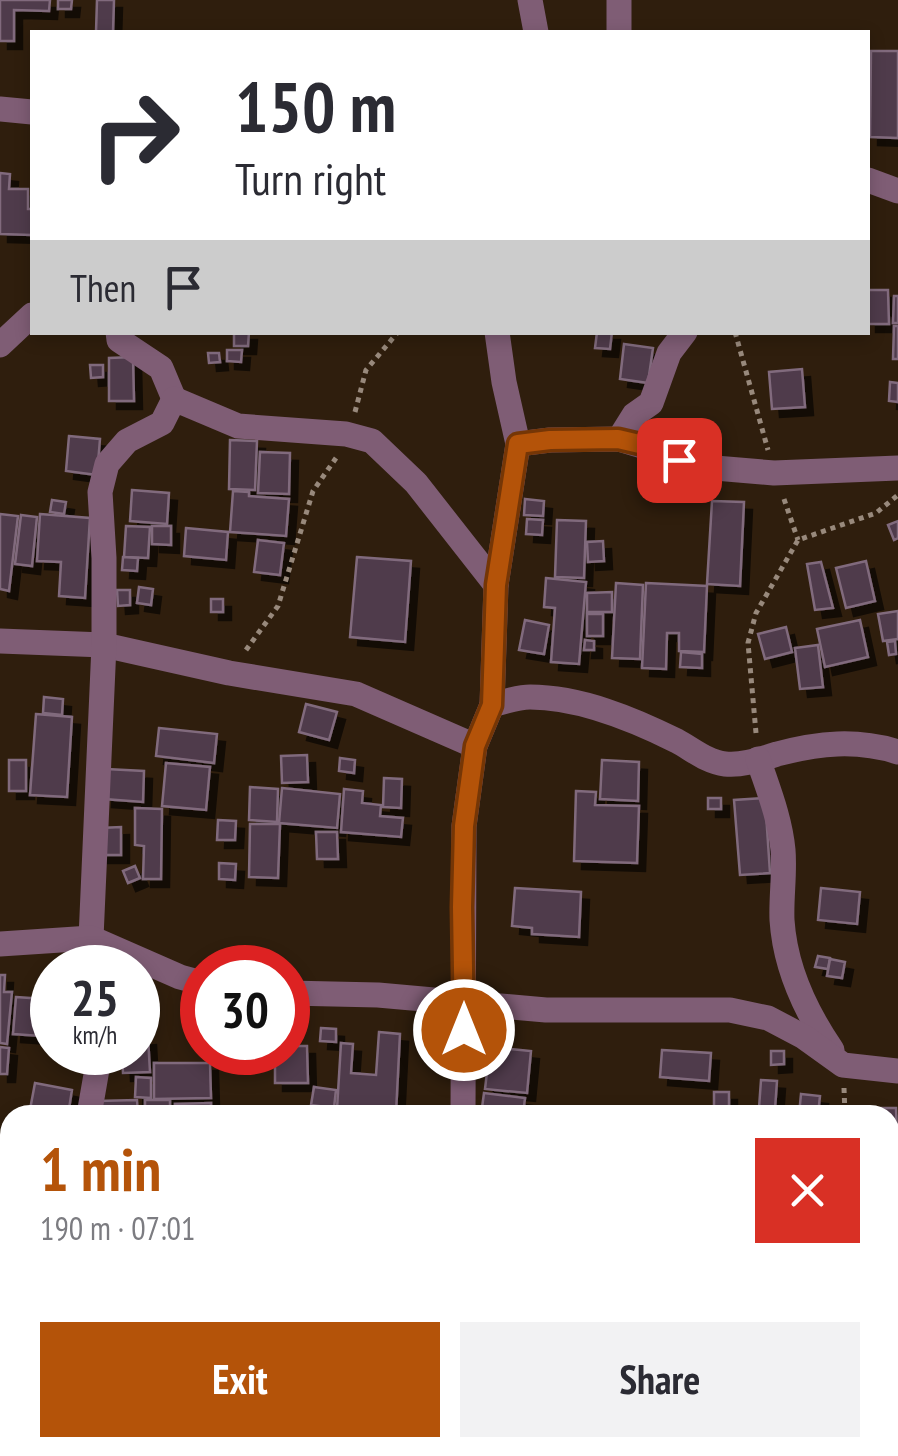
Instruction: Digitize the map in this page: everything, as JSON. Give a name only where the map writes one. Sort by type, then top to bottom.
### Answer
[{"type":"street","points":[[530,0],[536,30]]},
{"type":"street","points":[[619,30],[620,0]]},
{"type":"street","points":[[870,181],[898,191]]},
{"type":"street","points":[[0,345],[30,317]]},
{"type":"street","points":[[118,335],[119,340],[161,368],[174,399],[238,426],[346,434],[372,441],[416,483],[496,585]]},
{"type":"street","points":[[463,1105],[464,826],[475,746],[492,705],[496,585],[518,444],[497,335]]},
{"type":"street","points":[[618,439],[634,415],[651,404],[668,353],[683,335]]},
{"type":"street","points":[[91,938],[104,645],[100,492],[107,464],[127,441],[162,422],[174,399]]},
{"type":"street","points":[[518,444],[618,439],[715,468],[774,473],[898,468]]},
{"type":"street","points":[[0,641],[104,645],[230,673],[356,694],[475,746]]},
{"type":"street","points":[[492,705],[528,697],[604,711],[647,727],[720,764],[735,765],[841,742],[876,744],[898,752]]},
{"type":"street","points":[[758,759],[776,809],[783,849],[782,924],[794,979],[814,1024],[843,1065]]},
{"type":"street","points":[[0,944],[91,938],[100,945]]},
{"type":"street","points":[[310,994],[616,1012],[730,1010],[768,1018],[804,1036],[843,1065],[898,1071]]},
{"type":"street","points":[[90,1105],[96,1075]]},
{"type":"path","points":[[230,673],[278,606],[312,492],[342,450],[366,370],[395,335]]},
{"type":"path","points":[[736,335],[774,473],[798,540]]},
{"type":"path","points":[[758,759],[748,643],[756,612],[798,540],[876,513],[898,495]]},
{"type":"building","points":[[0,0],[50,0],[49,11],[14,10],[14,41],[0,41]]},
{"type":"building","points":[[58,0],[72,0],[71,9],[58,9]]},
{"type":"building","points":[[97,0],[114,0],[113,30],[96,30]]},
{"type":"building","points":[[871,51],[898,51],[898,138],[870,137]]},
{"type":"building","points":[[0,173],[10,174],[9,189],[28,189],[30,235],[0,234]]},
{"type":"building","points":[[870,290],[888,290],[889,324],[870,324]]},
{"type":"building","points":[[894,296],[898,296],[898,323],[893,323]]},
{"type":"building","points":[[894,326],[898,326],[898,359],[893,359]]},
{"type":"building","points":[[234,335],[249,335],[248,346],[234,346]]},
{"type":"building","points":[[597,335],[612,335],[610,349],[595,348]]},
{"type":"building","points":[[624,344],[653,348],[648,383],[620,379]]},
{"type":"building","points":[[227,350],[242,350],[241,362],[227,361]]},
{"type":"building","points":[[208,353],[219,353],[220,362],[209,363]]},
{"type":"building","points":[[133,357],[134,401],[109,401],[109,358]]},
{"type":"building","points":[[90,365],[103,365],[103,377],[91,378]]},
{"type":"building","points":[[802,369],[805,407],[772,409],[769,372]]},
{"type":"building","points":[[890,382],[898,383],[898,402],[889,401]]},
{"type":"building","points":[[69,436],[100,439],[97,475],[66,471]]},
{"type":"building","points":[[230,440],[257,441],[255,490],[229,489]]},
{"type":"building","points":[[260,452],[290,453],[289,494],[258,493]]},
{"type":"building","points":[[132,490],[169,493],[167,524],[130,521]]},
{"type":"building","points":[[233,491],[289,499],[286,536],[230,532]]},
{"type":"building","points":[[525,499],[544,501],[543,516],[524,515]]},
{"type":"building","points":[[52,500],[66,502],[64,514],[50,512]]},
{"type":"building","points":[[712,501],[744,502],[740,586],[707,584]]},
{"type":"building","points":[[0,514],[18,516],[9,591],[0,589]]},
{"type":"building","points":[[40,514],[90,518],[85,598],[59,596],[61,562],[37,561]]},
{"type":"building","points":[[21,515],[37,517],[32,566],[15,564]]},
{"type":"building","points":[[527,519],[543,520],[542,535],[526,534]]},
{"type":"building","points":[[557,520],[586,521],[584,578],[555,577]]},
{"type":"building","points":[[898,521],[898,538],[894,540],[888,525]]},
{"type":"building","points":[[126,526],[150,527],[148,558],[124,557]]},
{"type":"building","points":[[152,526],[171,526],[171,545],[152,544]]},
{"type":"building","points":[[186,528],[228,532],[226,560],[184,556]]},
{"type":"building","points":[[258,540],[284,543],[280,575],[254,572]]},
{"type":"building","points":[[603,541],[604,561],[588,562],[587,542]]},
{"type":"building","points":[[123,557],[138,558],[137,571],[122,570]]},
{"type":"building","points":[[357,557],[411,561],[405,642],[350,637]]},
{"type":"building","points":[[866,561],[875,601],[846,608],[836,568]]},
{"type":"building","points":[[821,562],[833,608],[815,610],[807,564]]},
{"type":"building","points":[[546,578],[586,582],[579,664],[551,662],[555,608],[544,607]]},
{"type":"building","points":[[616,583],[643,585],[640,659],[612,658]]},
{"type":"building","points":[[646,583],[707,586],[704,652],[679,651],[679,633],[667,633],[666,669],[642,668]]},
{"type":"building","points":[[139,587],[153,589],[151,605],[137,603]]},
{"type":"building","points":[[117,590],[130,590],[130,605],[118,606]]},
{"type":"building","points":[[612,592],[612,612],[587,612],[587,593]]},
{"type":"building","points":[[211,599],[223,599],[223,612],[211,612]]},
{"type":"building","points":[[898,611],[898,639],[883,641],[878,614]]},
{"type":"building","points":[[587,614],[603,614],[603,636],[587,636]]},
{"type":"building","points":[[525,620],[549,625],[544,654],[519,650]]},
{"type":"building","points":[[860,620],[868,657],[825,667],[817,629]]},
{"type":"building","points":[[786,627],[792,652],[765,659],[758,634]]},
{"type":"building","points":[[585,640],[594,641],[594,650],[584,650]]},
{"type":"building","points":[[895,641],[896,654],[889,655],[887,642]]},
{"type":"building","points":[[818,645],[823,687],[800,689],[795,648]]},
{"type":"building","points":[[681,652],[702,654],[702,668],[680,667]]},
{"type":"building","points":[[44,697],[63,699],[62,715],[43,713]]},
{"type":"building","points":[[306,704],[337,712],[329,740],[299,732]]},
{"type":"building","points":[[36,714],[72,717],[67,797],[30,795]]},
{"type":"building","points":[[159,728],[217,734],[214,763],[156,756]]},
{"type":"building","points":[[307,755],[308,782],[282,783],[281,756]]},
{"type":"building","points":[[340,758],[355,760],[354,773],[339,771]]},
{"type":"building","points":[[9,760],[26,760],[26,791],[9,791]]},
{"type":"building","points":[[602,760],[639,762],[638,801],[600,799]]},
{"type":"building","points":[[166,763],[210,767],[206,810],[162,806]]},
{"type":"building","points":[[106,769],[144,771],[143,802],[104,799]]},
{"type":"building","points":[[384,778],[402,779],[401,808],[383,807]]},
{"type":"building","points":[[250,787],[278,789],[277,822],[249,820]]},
{"type":"building","points":[[282,788],[340,794],[337,828],[279,823]]},
{"type":"building","points":[[344,789],[363,791],[362,803],[381,805],[380,816],[403,818],[401,837],[341,832]]},
{"type":"building","points":[[576,791],[596,792],[595,805],[639,806],[637,863],[574,861]]},
{"type":"building","points":[[708,798],[721,798],[721,809],[708,809]]},
{"type":"building","points":[[765,798],[770,873],[740,875],[734,800]]},
{"type":"building","points":[[135,808],[162,809],[161,879],[143,879],[144,846],[135,845]]},
{"type":"building","points":[[218,820],[236,821],[235,840],[217,840]]},
{"type":"building","points":[[250,824],[280,824],[278,878],[249,877]]},
{"type":"building","points":[[121,827],[121,855],[100,855],[100,828]]},
{"type":"building","points":[[316,832],[337,832],[338,859],[317,859]]},
{"type":"building","points":[[219,863],[236,864],[235,880],[219,879]]},
{"type":"building","points":[[135,866],[140,878],[128,883],[123,871]]},
{"type":"building","points":[[515,888],[581,892],[579,937],[532,934],[532,928],[512,926]]},
{"type":"building","points":[[821,888],[860,892],[857,924],[818,920]]},
{"type":"building","points":[[818,956],[830,958],[828,969],[815,967]]},
{"type":"building","points":[[830,959],[845,962],[842,978],[827,976]]},
{"type":"building","points":[[0,975],[5,975],[4,992],[12,992],[7,1044],[0,1043]]},
{"type":"building","points":[[16,997],[30,998],[30,1035],[13,1034]]},
{"type":"building","points":[[321,1028],[336,1029],[336,1042],[320,1041]]},
{"type":"building","points":[[379,1032],[400,1034],[396,1105],[337,1105],[341,1043],[353,1044],[351,1073],[376,1075]]},
{"type":"building","points":[[0,1047],[9,1048],[7,1074],[0,1074]]},
{"type":"building","points":[[490,1047],[531,1051],[527,1093],[485,1089]]},
{"type":"building","points":[[662,1050],[711,1053],[709,1081],[660,1077]]},
{"type":"building","points":[[771,1051],[784,1051],[784,1064],[771,1065]]},
{"type":"building","points":[[160,1063],[180,1063],[180,1075],[210,1075],[211,1098],[154,1099],[154,1075],[160,1075]]},
{"type":"building","points":[[275,1075],[308,1075],[308,1083],[275,1083]]},
{"type":"building","points":[[136,1077],[151,1078],[151,1098],[135,1097]]},
{"type":"building","points":[[761,1080],[777,1081],[775,1105],[759,1105]]},
{"type":"building","points":[[35,1083],[72,1090],[70,1105],[31,1105]]},
{"type":"building","points":[[314,1087],[336,1090],[334,1105],[311,1105]]},
{"type":"building","points":[[714,1092],[729,1092],[729,1105],[714,1105]]},
{"type":"building","points":[[484,1093],[525,1098],[524,1105],[482,1105]]},
{"type":"building","points":[[801,1094],[820,1096],[819,1105],[800,1105]]},
{"type":"building","points":[[137,1100],[137,1105],[97,1105],[97,1101]]},
{"type":"building","points":[[145,1100],[170,1100],[170,1105],[145,1105]]},
{"type":"route","points":[[464,1030],[464,826],[475,746],[492,705],[496,585],[518,444],[618,439],[648,446],[679,460]]}]
